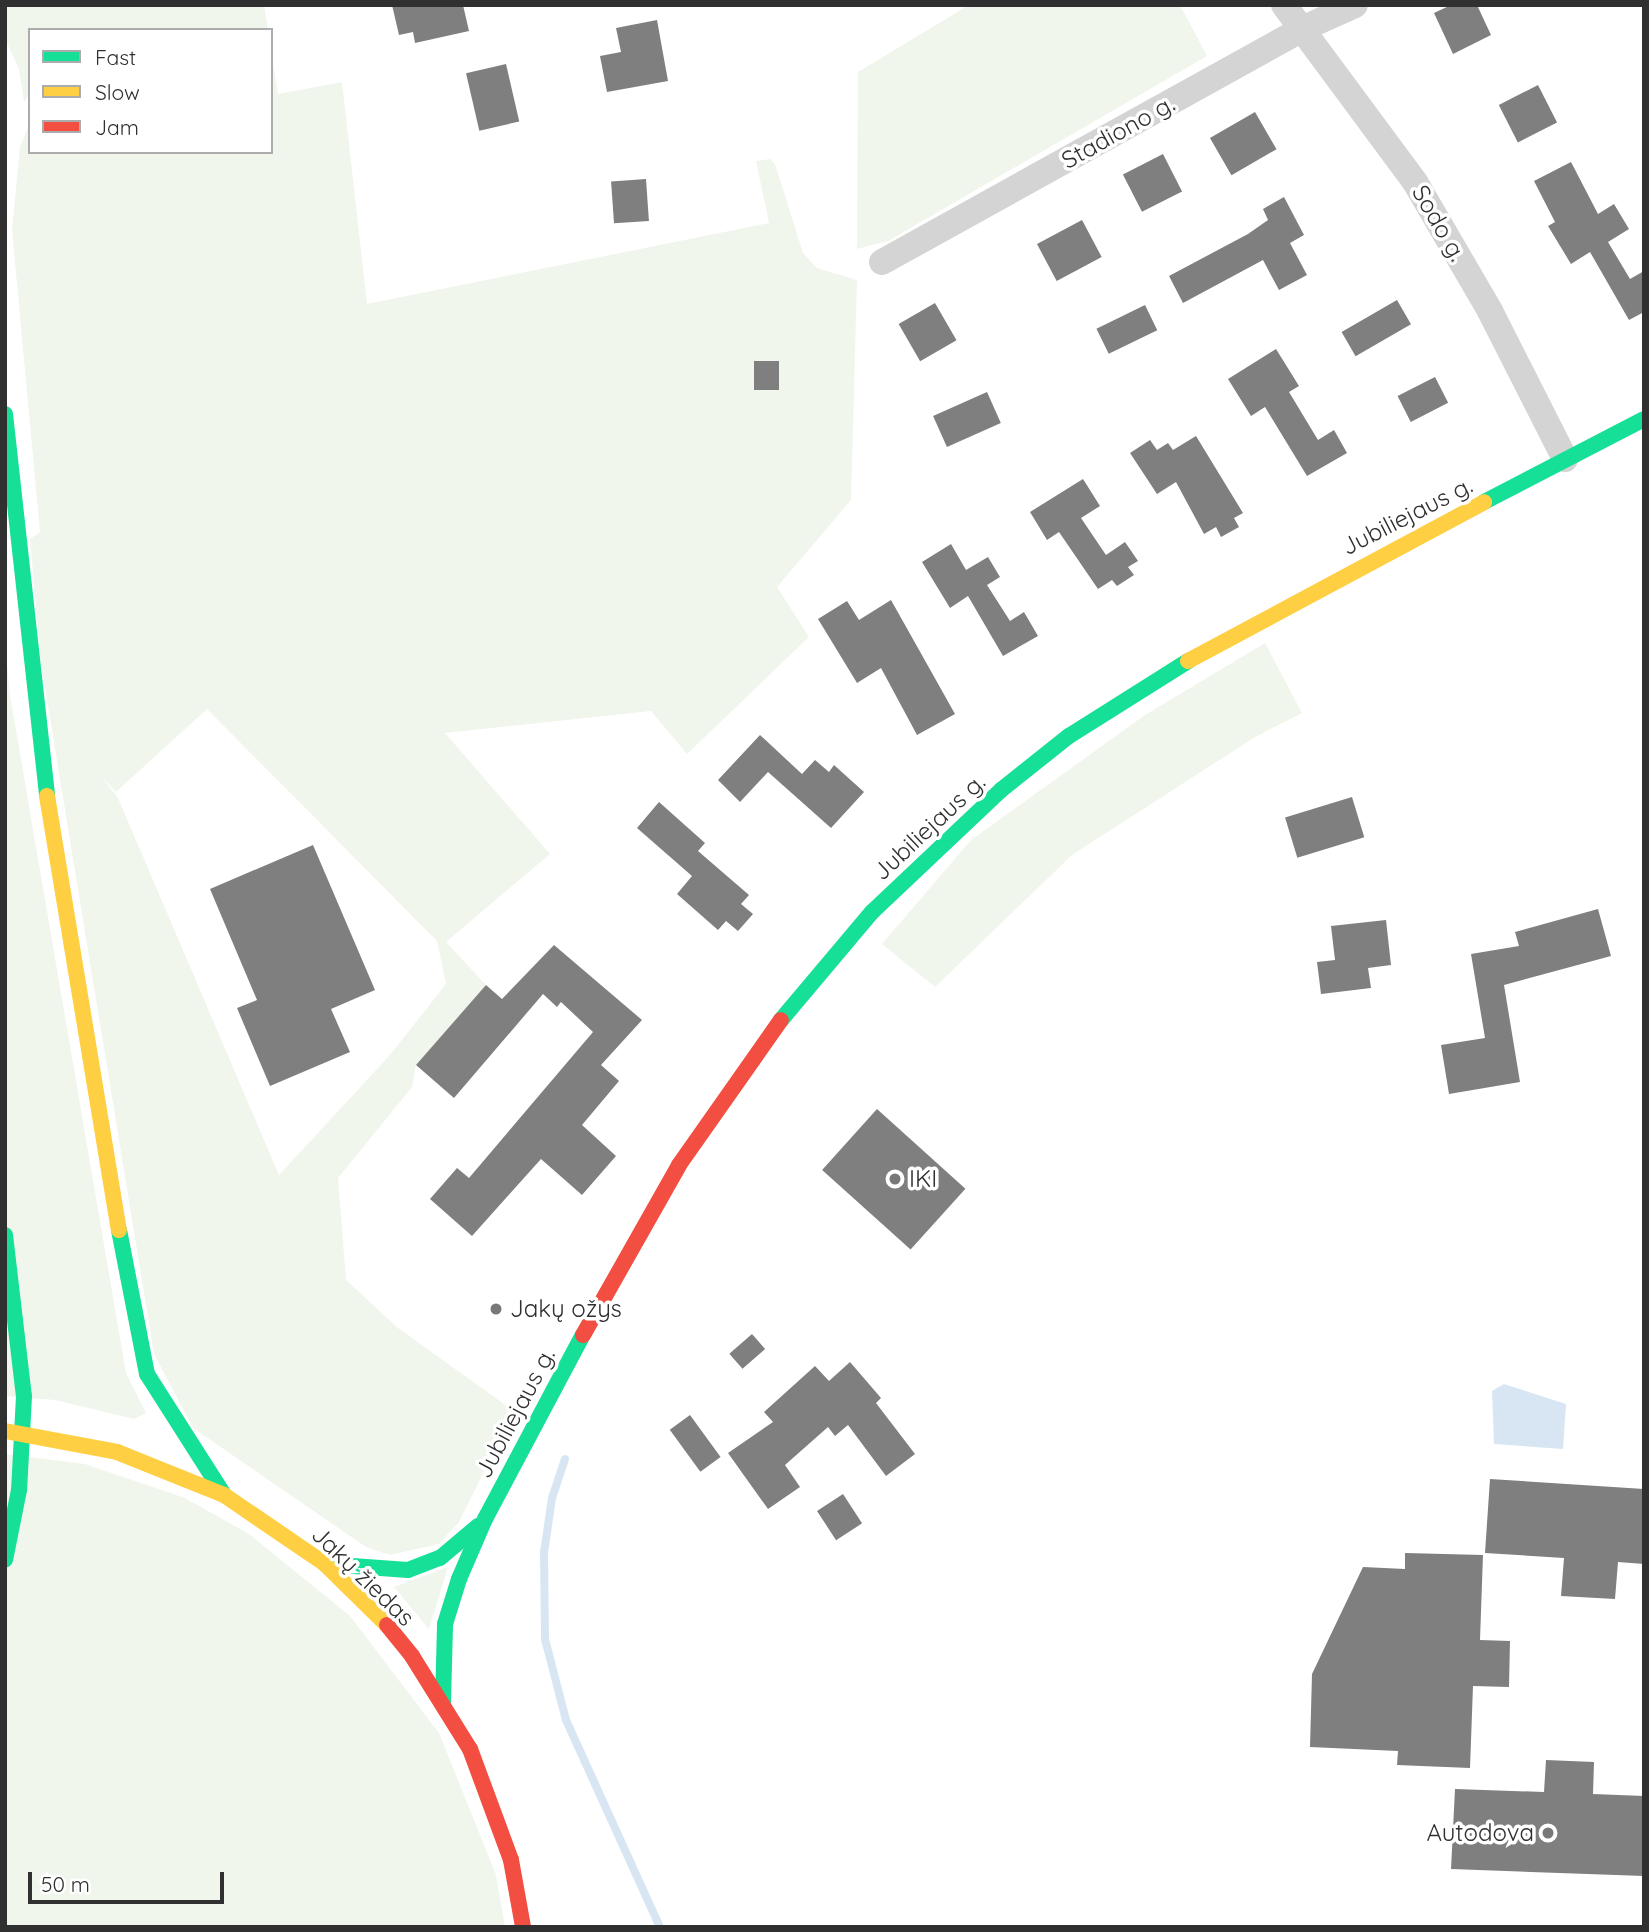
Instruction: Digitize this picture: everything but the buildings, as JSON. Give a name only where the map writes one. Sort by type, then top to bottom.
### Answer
[{"type":"main road","points":[[5,414],[40,757],[137,1339],[164,1407],[224,1496]]},
{"type":"main road","name":"Jubiliejaus g.","points":[[485,1520],[623,1261],[728,1091],[832,957],[940,843],[1069,736],[1148,684],[1304,595],[1644,419]]},
{"type":"main road","points":[[5,1235],[24,1396],[19,1490],[5,1560]]},
{"type":"main road","name":"Jakų žiedas","points":[[5,1431],[117,1451],[224,1496],[326,1564],[382,1619],[443,1702],[492,1802],[525,1923]]},
{"type":"main road","points":[[326,1564],[408,1570],[440,1558],[485,1520]]},
{"type":"main road","points":[[443,1702],[445,1624],[485,1520]]},
{"type":"street","name":"Sodo g.","points":[[1284,5],[1415,182],[1490,311],[1565,459]]},
{"type":"street","name":"Stadiono g.","points":[[882,262],[1302,29],[1355,5]]},
{"type":"shaded area","points":[[5,5],[264,5],[268,28],[28,28],[28,96],[24,102],[19,69],[5,39]]},
{"type":"shaded area","points":[[969,5],[1180,5],[1207,56],[888,241],[857,249],[858,72]]},
{"type":"shaded area","points":[[273,64],[278,94],[342,82],[367,304],[769,223],[756,161],[770,159],[775,164],[803,253],[817,268],[857,280],[851,500],[777,587],[809,637],[687,754],[651,711],[445,733],[550,854],[446,942],[486,985],[416,1065],[412,1087],[338,1178],[346,1280],[398,1328],[514,1411],[459,1522],[439,1544],[390,1555],[366,1547],[193,1428],[154,1354],[41,663],[30,539],[40,532],[12,230],[20,147],[28,128],[28,154],[273,154]],"holes":[[[207,709],[437,941],[446,984],[390,1055],[279,1175],[118,798],[101,776],[116,792]]]},
{"type":"shaded area","points":[[5,643],[10,695],[126,1373],[146,1413],[134,1419],[55,1400],[5,1396]]},
{"type":"shaded area","points":[[1265,643],[1302,713],[1255,737],[1072,855],[935,987],[882,944],[971,840],[1145,715]]},
{"type":"shaded area","points":[[5,1454],[85,1464],[185,1498],[249,1534],[350,1616],[439,1733],[496,1875],[505,1927],[5,1927]]},
{"type":"shaded area","points":[[448,1567],[429,1629],[394,1587]]},
{"type":"water","points":[[1504,1384],[1566,1404],[1563,1449],[1494,1444],[1492,1391]]},
{"type":"waterway","points":[[565,1459],[552,1498],[544,1553],[545,1639],[566,1720],[660,1927]]},
{"type":"traffic: fast","points":[[5,414],[47,796]]},
{"type":"traffic: fast","points":[[1484,502],[1644,419]]},
{"type":"traffic: fast","points":[[781,1020],[872,912],[1001,790],[1069,736],[1188,661]]},
{"type":"traffic: fast","points":[[119,1230],[147,1374],[224,1495]]},
{"type":"traffic: fast","points":[[5,1235],[24,1396],[19,1490],[5,1560]]},
{"type":"traffic: fast","points":[[443,1702],[445,1624],[459,1579],[485,1519],[583,1335]]},
{"type":"traffic: fast","points":[[325,1564],[408,1570],[440,1558],[478,1526]]},
{"type":"traffic: slow","points":[[1188,661],[1484,502]]},
{"type":"traffic: slow","points":[[47,796],[119,1230]]},
{"type":"traffic: slow","points":[[5,1431],[117,1452],[224,1495],[325,1564],[387,1625]]},
{"type":"traffic: jam","points":[[583,1335],[679,1165],[781,1020]]},
{"type":"traffic: jam","points":[[387,1625],[412,1656],[470,1749],[511,1860],[523,1927]]},
{"type":"place","name":"IKI","points":[[895,1179]]},
{"type":"place","name":"Jakų ožys","points":[[496,1309]]},
{"type":"place","name":"Autodova","points":[[1548,1833]]}]
